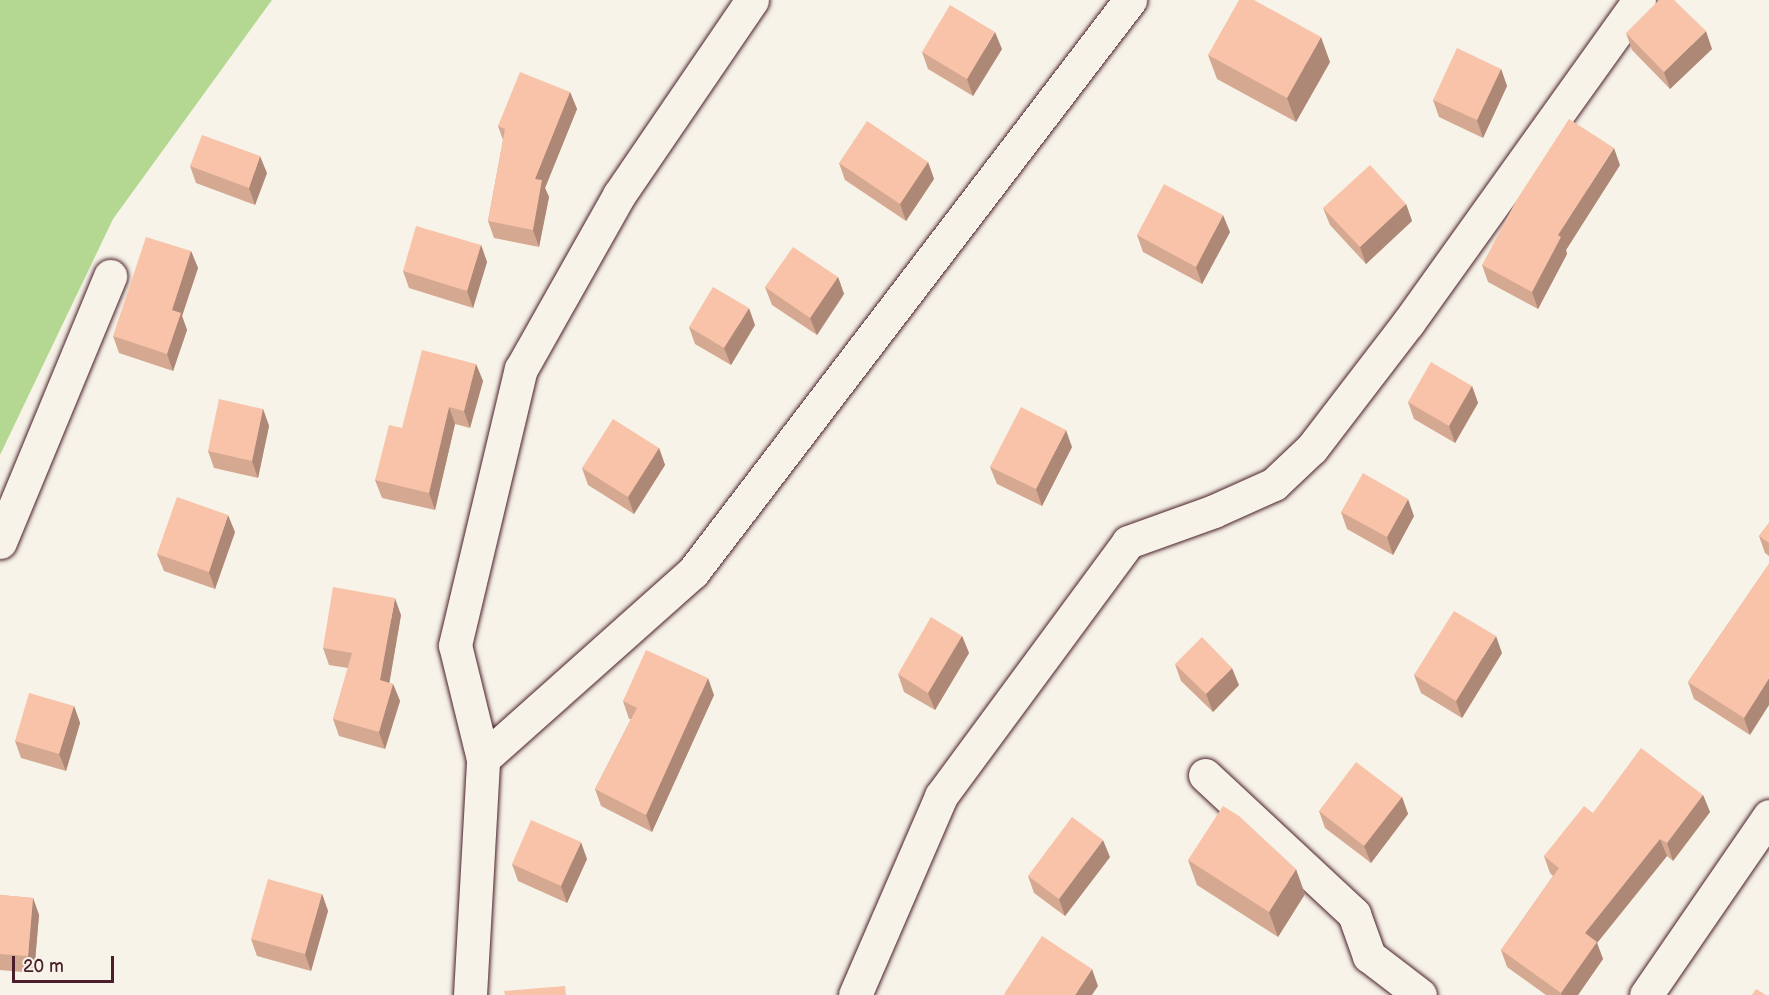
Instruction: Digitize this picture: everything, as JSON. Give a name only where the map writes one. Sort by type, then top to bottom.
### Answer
[{"type":"street","points":[[470,995],[483,759],[455,645],[521,369],[619,195],[752,0]]},
{"type":"street","points":[[483,759],[693,572],[1130,0]]},
{"type":"street","points":[[855,995],[941,796],[1128,542],[1214,511],[1274,484],[1312,448],[1408,323],[1639,0]]},
{"type":"street","points":[[0,542],[110,276]]},
{"type":"street","points":[[1205,775],[1354,914],[1369,956],[1420,995]]},
{"type":"street","points":[[1646,995],[1769,816]]},
{"type":"green space","points":[[0,0],[272,0],[113,219],[0,455]]},
{"type":"building","points":[[1239,0],[1254,0],[1321,37],[1287,98],[1208,55]]},
{"type":"building","points":[[1659,0],[1674,0],[1706,31],[1664,72],[1626,33]]},
{"type":"building","points":[[950,5],[995,32],[967,79],[922,52]]},
{"type":"building","points":[[1457,48],[1501,69],[1477,120],[1433,100]]},
{"type":"building","points":[[520,72],[570,92],[535,179],[542,180],[533,230],[488,221],[505,129],[498,126]]},
{"type":"building","points":[[1569,119],[1614,148],[1558,235],[1561,237],[1532,292],[1482,265],[1516,201]]},
{"type":"building","points":[[867,121],[928,162],[900,204],[839,163]]},
{"type":"building","points":[[202,135],[260,156],[249,188],[190,166]]},
{"type":"building","points":[[1370,165],[1406,204],[1360,247],[1323,208]]},
{"type":"building","points":[[1164,184],[1223,215],[1196,267],[1137,235]]},
{"type":"building","points":[[416,226],[481,245],[467,291],[403,271]]},
{"type":"building","points":[[146,237],[191,251],[172,310],[181,313],[167,354],[113,336]]},
{"type":"building","points":[[793,247],[838,277],[810,318],[765,287]]},
{"type":"building","points":[[713,287],[749,308],[724,348],[689,327]]},
{"type":"building","points":[[422,350],[476,364],[464,411],[449,407],[429,493],[375,480],[389,425],[402,428]]},
{"type":"building","points":[[1431,362],[1472,386],[1449,426],[1408,402]]},
{"type":"building","points":[[219,399],[263,409],[252,461],[208,451]]},
{"type":"building","points":[[1021,407],[1066,430],[1036,489],[990,467]]},
{"type":"building","points":[[613,419],[659,448],[628,497],[582,468]]},
{"type":"building","points":[[1363,473],[1408,499],[1387,537],[1341,512]]},
{"type":"building","points":[[177,497],[228,515],[209,572],[157,554]]},
{"type":"building","points":[[1769,523],[1769,543],[1759,536]]},
{"type":"building","points":[[1769,564],[1769,678],[1744,718],[1688,682]]},
{"type":"building","points":[[333,587],[395,598],[380,680],[393,684],[379,732],[333,719],[352,653],[323,648]]},
{"type":"building","points":[[1454,611],[1496,636],[1456,701],[1414,675]]},
{"type":"building","points":[[931,617],[962,636],[928,693],[898,674]]},
{"type":"building","points":[[1202,637],[1232,668],[1206,694],[1175,664]]},
{"type":"building","points":[[646,650],[708,678],[646,815],[595,789],[637,708],[623,701]]},
{"type":"building","points":[[29,693],[74,706],[59,754],[15,741]]},
{"type":"building","points":[[1641,748],[1703,795],[1667,843],[1660,839],[1585,933],[1597,942],[1561,993],[1501,950],[1559,868],[1544,856],[1584,806],[1593,813]]},
{"type":"building","points":[[1356,762],[1402,797],[1364,846],[1319,811]]},
{"type":"building","points":[[1223,806],[1239,816],[1296,869],[1269,912],[1188,860]]},
{"type":"building","points":[[1072,817],[1103,840],[1059,899],[1028,876]]},
{"type":"building","points":[[531,820],[581,842],[561,886],[512,864]]},
{"type":"building","points":[[268,879],[322,894],[305,954],[251,939]]},
{"type":"building","points":[[0,895],[33,898],[28,956],[0,954]]},
{"type":"building","points":[[1042,936],[1092,969],[1075,995],[1004,994]]},
{"type":"building","points":[[565,986],[566,995],[505,995],[504,991]]},
{"type":"building","points":[[1756,989],[1766,995],[1752,995]]}]
